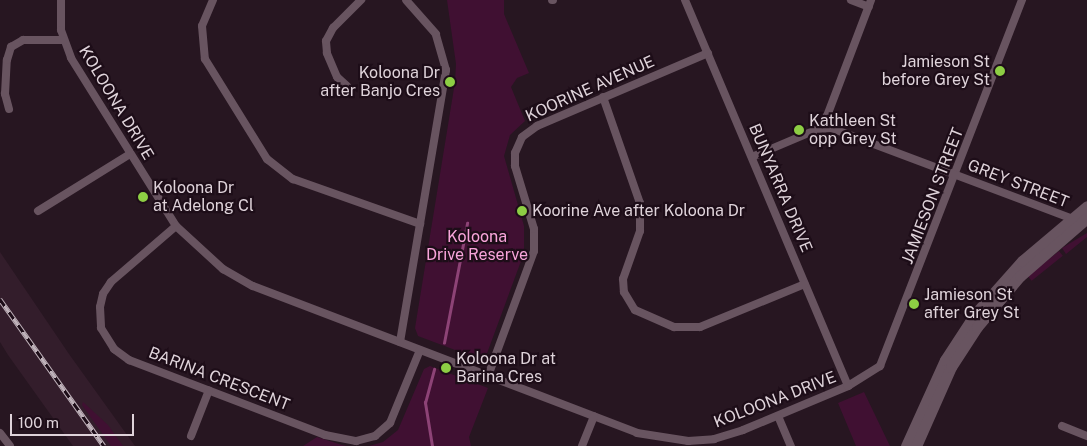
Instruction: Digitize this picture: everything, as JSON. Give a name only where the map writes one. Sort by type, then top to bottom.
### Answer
[{"type":"main road","points":[[916,446],[951,367],[973,331],[1020,276],[1082,221],[1087,206]]},
{"type":"main road","points":[[906,446],[945,360],[975,314],[1016,267],[1082,221]]},
{"type":"street","name":"KOLOONA DRIVE","points":[[61,0],[63,40],[130,154],[176,226],[213,261],[248,283],[648,436],[688,441],[725,436],[848,386]]},
{"type":"street","points":[[213,0],[202,26],[204,59],[267,159],[293,179],[420,224]]},
{"type":"street","points":[[347,86],[337,77],[327,54],[326,41],[333,28],[361,0]]},
{"type":"street","points":[[400,342],[446,70],[436,34],[406,0]]},
{"type":"street","name":"BUNYARRA DRIVE","points":[[685,0],[848,386]]},
{"type":"street","points":[[752,157],[826,127],[827,116],[870,3],[851,0]]},
{"type":"street","name":"JAMIESON STREET","points":[[848,386],[870,375],[884,359],[1022,0]]},
{"type":"street","points":[[9,109],[5,94],[7,60],[11,47],[23,40],[63,40]]},
{"type":"street","name":"KOORINE AVENUE","points":[[488,376],[534,251],[534,229],[515,166],[517,148],[531,129],[708,52]]},
{"type":"street","points":[[603,98],[640,202],[640,231],[623,279],[624,292],[635,310],[667,325],[692,328],[805,284]]},
{"type":"street","name":"GREY STREET","points":[[826,127],[1082,221]]},
{"type":"street","points":[[38,211],[130,154]]},
{"type":"street","name":"BARINA CRESCENT","points":[[176,226],[107,287],[101,300],[100,321],[108,342],[120,354],[325,435],[356,442],[374,436],[390,422],[420,350]]},
{"type":"street","points":[[191,436],[208,390]]},
{"type":"street","points":[[582,446],[594,416]]},
{"type":"street","points":[[778,416],[791,446]]},
{"type":"street","points":[[1062,426],[1087,436]]},
{"type":"street","points":[[0,433],[10,446]]},
{"type":"shaded area","points":[[0,252],[69,354],[135,446],[73,446],[8,355],[0,342]]},
{"type":"green space","name":"Koloona Drive Reserve","points":[[447,0],[504,0],[504,14],[529,73],[517,78],[511,87],[525,121],[510,135],[504,156],[524,226],[524,253],[486,356],[479,359],[418,336],[415,328],[455,82],[456,64]]},
{"type":"green space","points":[[1087,233],[1087,237],[1066,254],[1062,248]]},
{"type":"green space","points":[[1059,251],[1063,256],[1032,281],[1028,276]]},
{"type":"green space","points":[[430,366],[488,388],[469,437],[471,446],[369,446],[383,442],[398,430],[424,369]]},
{"type":"green space","points":[[864,392],[890,446],[856,446],[838,403]]},
{"type":"green space","points":[[83,402],[108,425],[123,446],[111,446],[82,405]]},
{"type":"green space","points":[[317,437],[342,445],[347,446],[303,446]]},
{"type":"waterway","points":[[444,343],[467,223]]},
{"type":"waterway","points":[[432,446],[425,403],[434,369]]},
{"type":"railway","points":[[0,299],[104,446]]},
{"type":"place","name":"Jamieson St before Grey St","points":[[1000,71]]},
{"type":"place","name":"Koloona Dr after Banjo Cres","points":[[450,82]]},
{"type":"place","name":"Kathleen St opp Grey St","points":[[799,130]]},
{"type":"place","name":"Koloona Dr at Adelong Cl","points":[[143,197]]},
{"type":"place","name":"Koorine Ave after Koloona Dr","points":[[522,211]]},
{"type":"place","name":"Jamieson St after Grey St","points":[[914,304]]},
{"type":"place","name":"Koloona Dr at Barina Cres","points":[[446,368]]}]
